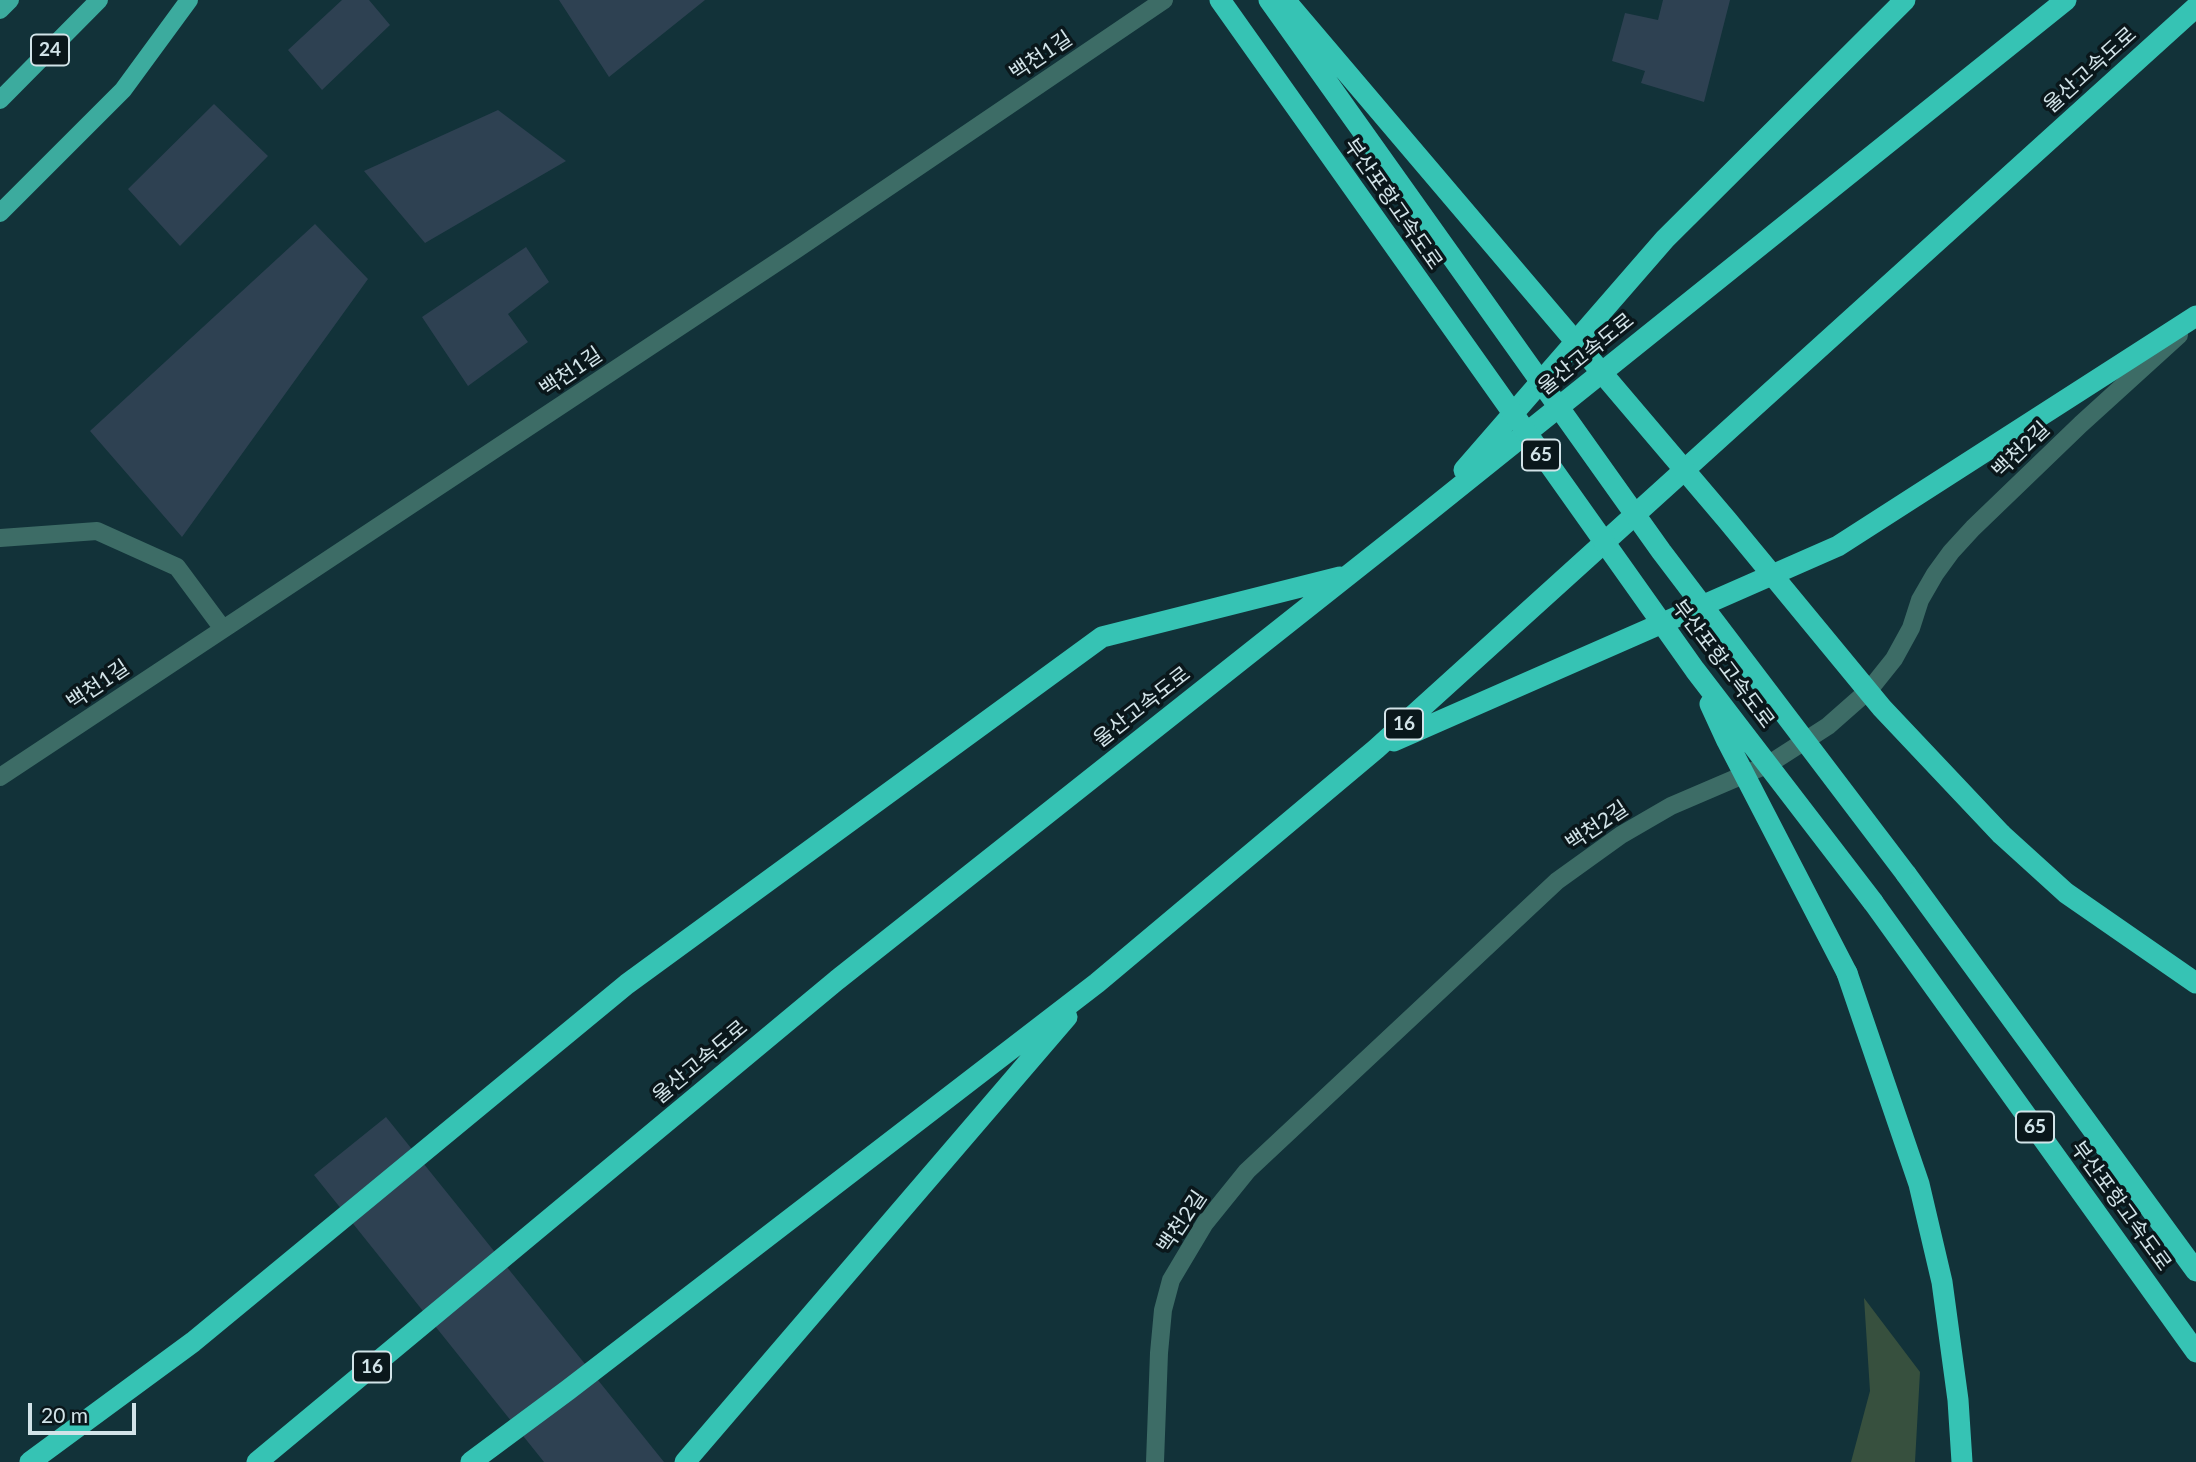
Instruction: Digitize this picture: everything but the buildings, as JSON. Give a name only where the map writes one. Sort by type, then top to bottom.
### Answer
[{"type":"highway","name":"부산포항고속도로","points":[[1220,0],[1695,670],[1873,902],[2196,1352]]},
{"type":"highway","name":"부산포항고속도로","points":[[1269,0],[1661,551],[1906,874],[2196,1271]]},
{"type":"highway","points":[[1284,0],[1718,509],[1882,708],[2001,834],[2066,893],[2196,983]]},
{"type":"highway","points":[[1428,512],[1665,239],[1905,0]]},
{"type":"highway","name":"울산고속도로","points":[[257,1462],[838,980],[1428,512],[2066,0]]},
{"type":"highway","name":"울산고속도로","points":[[471,1462],[569,1390],[1097,983],[1376,749],[2196,7]]},
{"type":"highway","points":[[1376,749],[1838,546],[2196,318]]},
{"type":"highway","points":[[11,1462],[32,1460],[193,1342],[627,984],[1102,637],[1349,575]]},
{"type":"highway","points":[[1695,670],[1727,741],[1847,973],[1919,1184],[1942,1282],[1958,1400],[1962,1462]]},
{"type":"highway","points":[[685,1462],[1097,983]]},
{"type":"main road","points":[[0,10],[10,0]]},
{"type":"main road","name":"24","points":[[0,100],[99,0]]},
{"type":"main road","points":[[0,213],[123,90],[189,0]]},
{"type":"street","name":"백천1길","points":[[0,777],[797,249],[1164,0]]},
{"type":"street","name":"백천2길","points":[[1155,1462],[1159,1353],[1163,1310],[1171,1280],[1205,1223],[1247,1171],[1557,881],[1621,835],[1671,806],[1769,764],[1828,726],[1870,689],[1894,659],[1911,628],[1920,600],[1951,552],[2071,433],[2196,318]]},
{"type":"street","points":[[0,538],[97,531],[177,567],[223,629]]},
{"type":"green space","points":[[1864,1298],[1920,1372],[1915,1462],[1851,1462],[1870,1391]]}]
